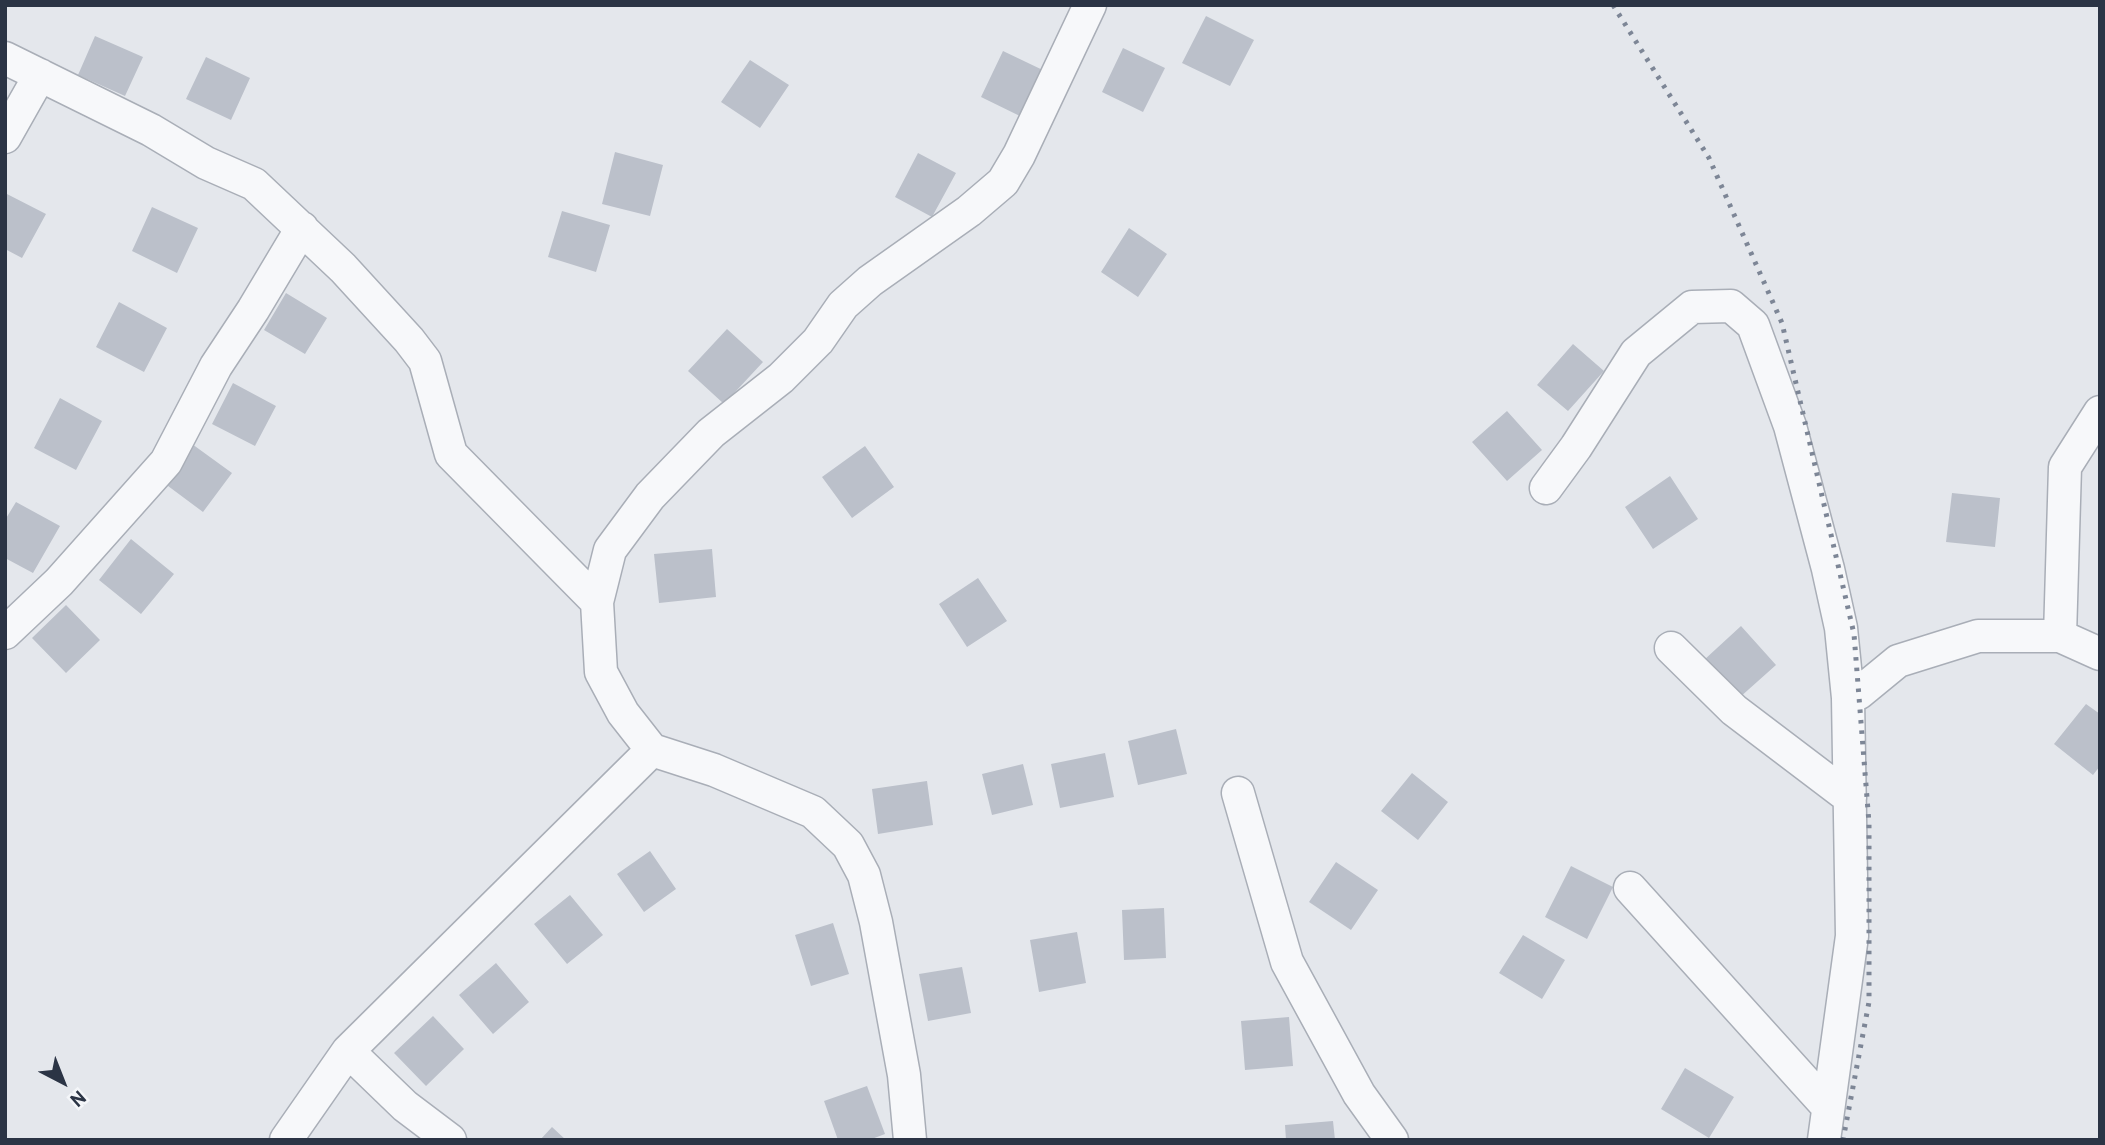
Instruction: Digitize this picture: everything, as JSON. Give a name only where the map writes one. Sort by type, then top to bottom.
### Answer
[{"type":"lane","points":[[910,1140],[904,1075],[876,922],[864,875],[848,845],[813,812],[714,770],[652,750],[623,713],[601,672],[597,602],[610,550],[650,496],[711,433],[781,378],[818,341],[842,305],[1003,182],[1019,155],[1090,5]]},
{"type":"lane","points":[[5,58],[151,130],[206,163],[254,184],[302,228],[343,268],[425,360],[451,454],[597,602]]},
{"type":"lane","points":[[5,137],[40,75]]},
{"type":"lane","points":[[5,633],[59,582],[166,463],[216,366],[302,228]]},
{"type":"lane","points":[[1546,488],[1576,447],[1636,353],[1692,307],[1731,306],[1753,325],[1790,426],[1841,628],[1848,698],[1853,936],[1824,1140]]},
{"type":"lane","points":[[2060,636],[2065,467],[2100,412]]},
{"type":"lane","points":[[1848,698],[1859,693],[1898,661],[1978,636],[2060,636],[2100,654]]},
{"type":"lane","points":[[1671,648],[1734,710],[1850,798]]},
{"type":"lane","points":[[286,1140],[348,1051],[652,750]]},
{"type":"lane","points":[[1238,793],[1287,962],[1359,1094],[1392,1140]]},
{"type":"lane","points":[[1630,888],[1828,1106]]},
{"type":"lane","points":[[348,1051],[405,1106],[450,1140]]},
{"type":"building","points":[[1206,16],[1254,40],[1230,86],[1182,63]]},
{"type":"building","points":[[95,36],[143,57],[125,96],[78,75]]},
{"type":"building","points":[[1123,48],[1165,68],[1143,112],[1102,92]]},
{"type":"building","points":[[1003,51],[1049,73],[1026,119],[981,97]]},
{"type":"building","points":[[206,57],[250,78],[231,120],[186,99]]},
{"type":"building","points":[[750,60],[789,85],[760,128],[721,102]]},
{"type":"building","points":[[615,152],[663,165],[650,216],[602,204]]},
{"type":"building","points":[[918,153],[956,173],[932,217],[895,197]]},
{"type":"building","points":[[5,193],[46,214],[22,258],[5,249]]},
{"type":"building","points":[[152,207],[198,228],[177,273],[132,251]]},
{"type":"building","points":[[562,211],[610,225],[596,272],[548,257]]},
{"type":"building","points":[[1129,228],[1167,254],[1138,297],[1101,272]]},
{"type":"building","points":[[286,293],[327,318],[305,354],[264,330]]},
{"type":"building","points":[[119,302],[167,328],[144,372],[96,347]]},
{"type":"building","points":[[727,329],[763,362],[724,404],[688,371]]},
{"type":"building","points":[[1573,344],[1604,371],[1568,411],[1537,385]]},
{"type":"building","points":[[233,383],[276,406],[255,446],[212,424]]},
{"type":"building","points":[[60,398],[102,421],[76,470],[34,448]]},
{"type":"building","points":[[1507,411],[1542,450],[1507,481],[1472,442]]},
{"type":"building","points":[[192,444],[232,473],[203,512],[164,483]]},
{"type":"building","points":[[865,446],[894,487],[852,518],[822,477]]},
{"type":"building","points":[[1670,476],[1698,519],[1653,549],[1625,507]]},
{"type":"building","points":[[1952,493],[2000,498],[1995,547],[1946,542]]},
{"type":"building","points":[[16,502],[60,526],[33,573],[5,558],[5,520]]},
{"type":"building","points":[[131,539],[174,574],[141,614],[99,580]]},
{"type":"building","points":[[712,549],[716,597],[659,603],[654,554]]},
{"type":"building","points":[[978,578],[1007,621],[967,647],[939,604]]},
{"type":"building","points":[[66,605],[100,640],[66,673],[32,638]]},
{"type":"building","points":[[1741,626],[1776,665],[1739,698],[1704,660]]},
{"type":"building","points":[[2086,704],[2100,714],[2100,766],[2093,775],[2054,744]]},
{"type":"building","points":[[1176,729],[1187,774],[1138,785],[1128,741]]},
{"type":"building","points":[[1105,753],[1114,797],[1060,808],[1051,764]]},
{"type":"building","points":[[1023,764],[1033,805],[992,815],[982,774]]},
{"type":"building","points":[[1412,773],[1448,802],[1418,840],[1381,811]]},
{"type":"building","points":[[927,781],[933,825],[878,834],[872,789]]},
{"type":"building","points":[[650,851],[676,889],[644,912],[617,874]]},
{"type":"building","points":[[1336,862],[1378,890],[1351,930],[1309,902]]},
{"type":"building","points":[[1571,866],[1613,887],[1587,939],[1545,917]]},
{"type":"building","points":[[570,895],[603,935],[567,964],[534,924]]},
{"type":"building","points":[[1164,908],[1166,958],[1124,960],[1122,910]]},
{"type":"building","points":[[833,923],[849,974],[811,986],[795,935]]},
{"type":"building","points":[[1077,932],[1086,983],[1039,992],[1030,940]]},
{"type":"building","points":[[1523,935],[1565,960],[1542,999],[1499,973]]},
{"type":"building","points":[[496,963],[529,1002],[493,1034],[459,995]]},
{"type":"building","points":[[962,967],[971,1013],[928,1021],[919,974]]},
{"type":"building","points":[[433,1016],[464,1049],[426,1086],[394,1053]]},
{"type":"building","points":[[1289,1017],[1293,1066],[1245,1070],[1241,1021]]},
{"type":"building","points":[[1685,1068],[1734,1097],[1709,1138],[1661,1109]]},
{"type":"building","points":[[867,1086],[885,1134],[869,1140],[838,1140],[824,1101]]},
{"type":"building","points":[[1333,1121],[1335,1140],[1286,1140],[1285,1125]]},
{"type":"building","points":[[552,1127],[566,1140],[540,1140]]},
{"type":"railway","points":[[1613,5],[1709,158],[1782,323],[1854,634],[1869,823],[1869,1002],[1843,1140]]}]
